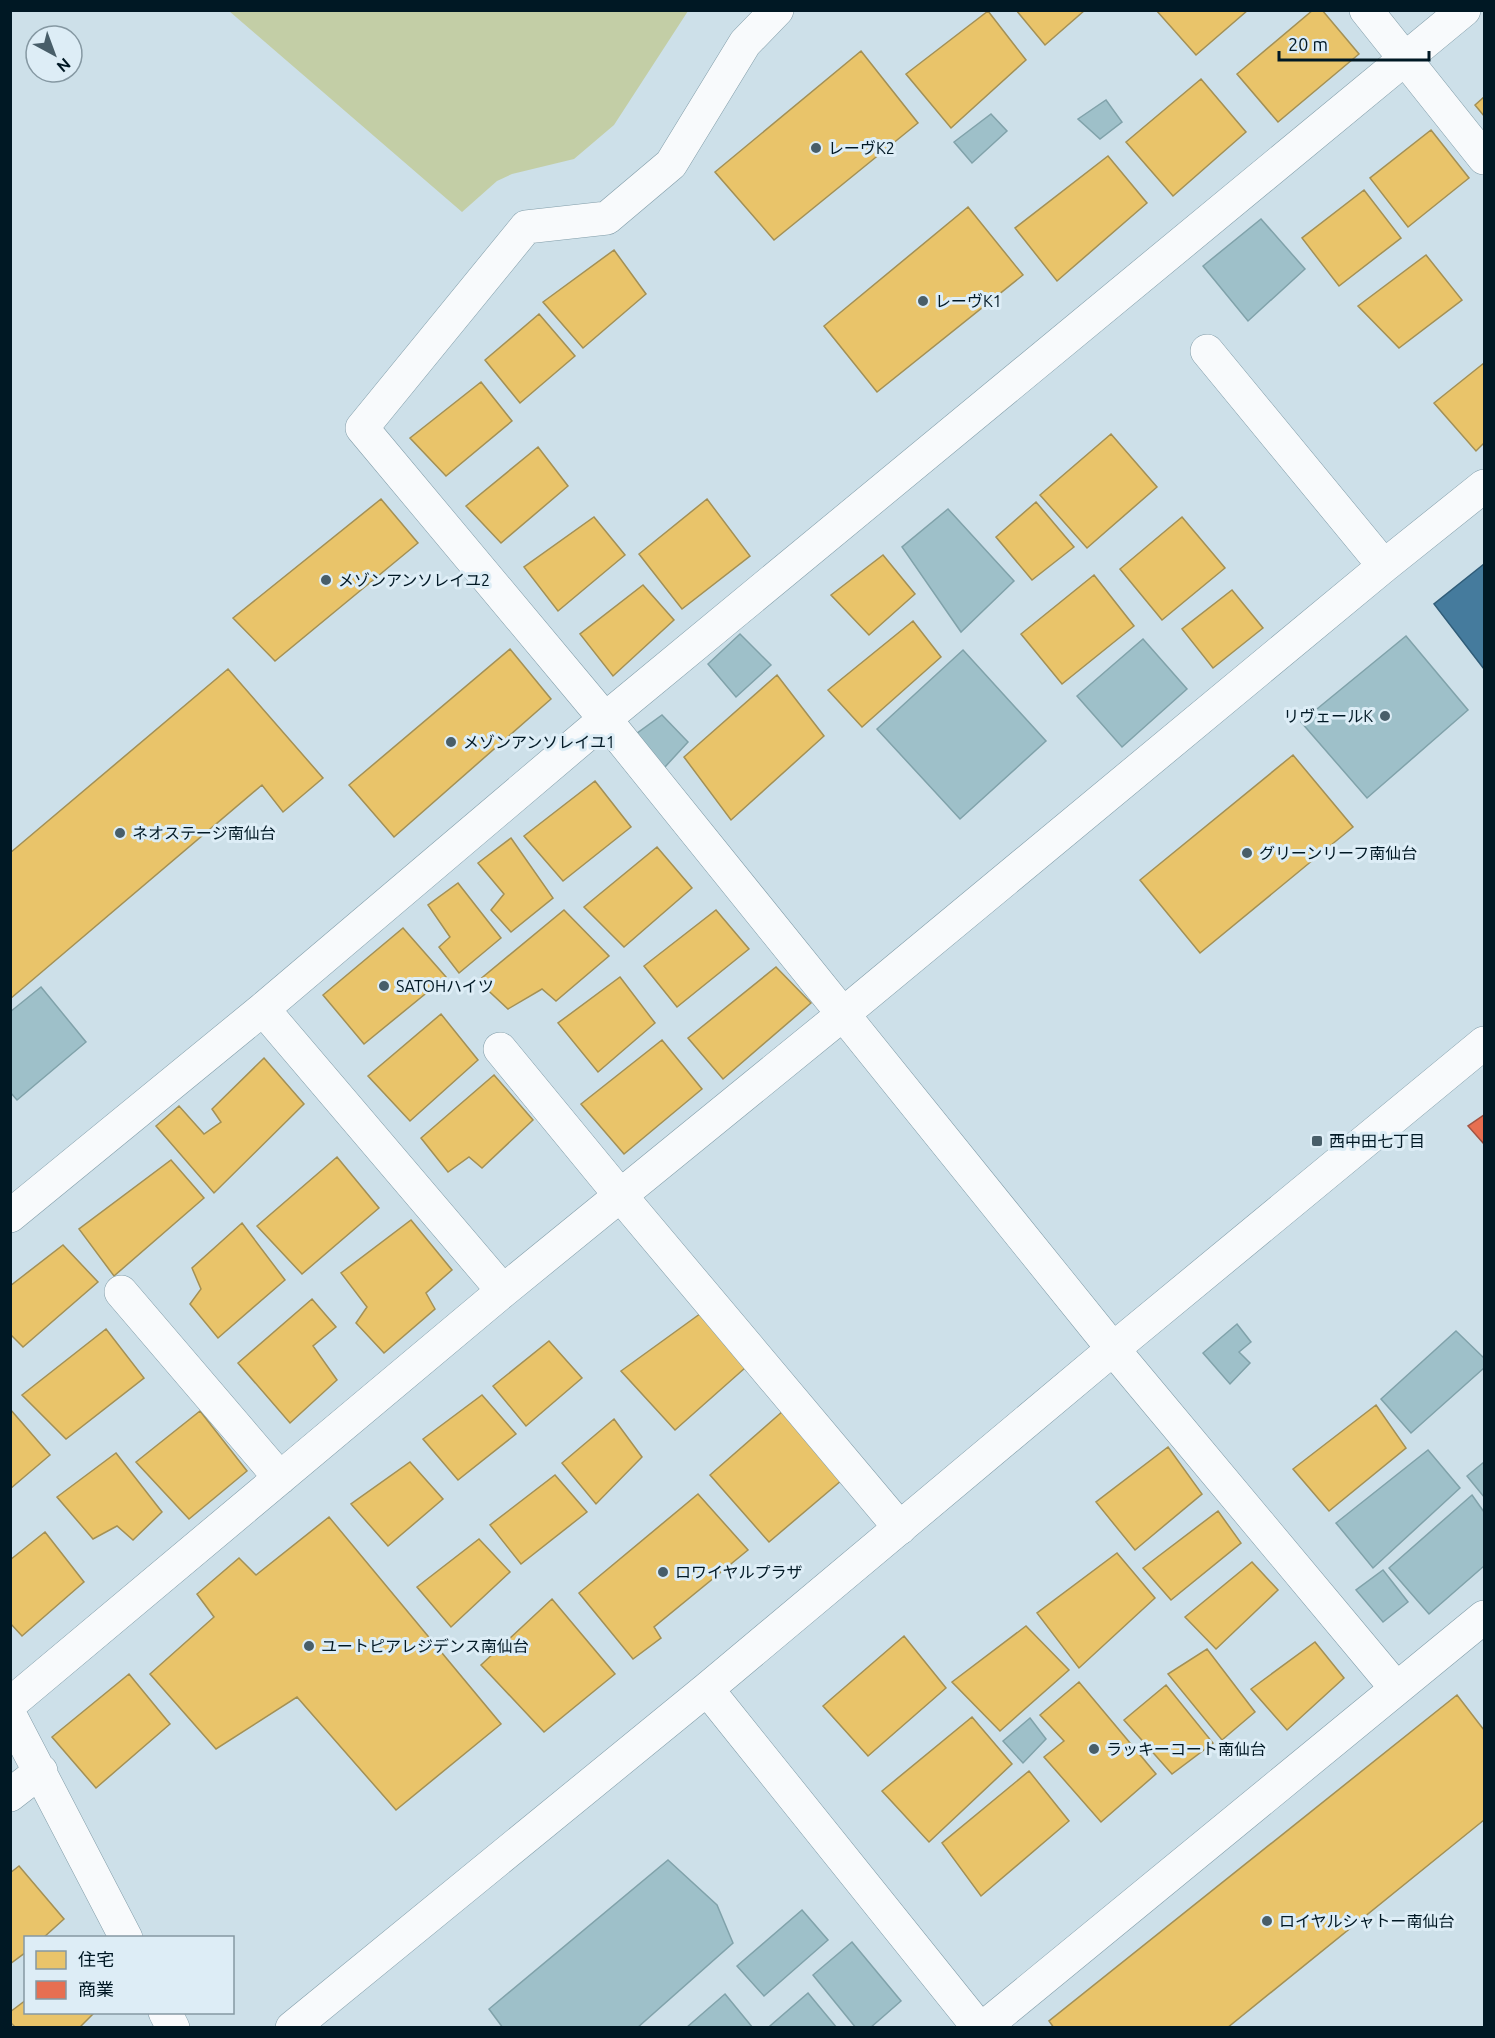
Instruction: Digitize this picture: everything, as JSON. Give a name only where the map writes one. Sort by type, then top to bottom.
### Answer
[{"type":"street","points":[[777,10],[745,43],[671,164],[607,218],[526,227],[362,428],[605,719],[1113,1349],[1396,1688]]},
{"type":"street","points":[[1366,10],[1485,158]]},
{"type":"street","points":[[10,1216],[263,1009],[605,719],[1464,10]]},
{"type":"street","points":[[1207,351],[1384,566]]},
{"type":"street","points":[[10,1704],[503,1291],[842,1015],[1384,566],[1485,486]]},
{"type":"street","points":[[263,1009],[503,1291]]},
{"type":"street","points":[[292,2028],[707,1689],[1113,1349],[1485,1043]]},
{"type":"street","points":[[500,1049],[620,1196],[900,1528]]},
{"type":"street","points":[[121,1292],[280,1478]]},
{"type":"street","points":[[707,1689],[981,2028],[1485,1617]]},
{"type":"street","points":[[10,1715],[125,1936]]},
{"type":"street","points":[[10,1796],[41,1771]]},
{"type":"street","points":[[166,2014],[173,2028]]},
{"type":"green space","points":[[229,11],[688,11],[614,125],[574,159],[512,174],[497,181],[462,212]]},
{"type":"building: 住宅","points":[[1016,10],[1085,10],[1045,45]]},
{"type":"building: 住宅","points":[[1156,10],[1248,10],[1196,55]]},
{"type":"building: 住宅","points":[[1313,10],[1322,10],[1359,54],[1278,122],[1237,74]]},
{"type":"building: 住宅","points":[[988,11],[1026,60],[951,128],[906,74]]},
{"type":"building: 住宅","name":"レーヴK2","points":[[861,51],[918,123],[774,240],[715,172]]},
{"type":"building: 住宅","points":[[1201,79],[1246,132],[1173,196],[1126,142]]},
{"type":"building: 住宅","points":[[1484,97],[1484,116],[1475,105]]},
{"type":"building: 住宅","points":[[1431,130],[1469,178],[1408,227],[1370,178]]},
{"type":"building: 住宅","points":[[1108,156],[1147,203],[1057,281],[1015,228]]},
{"type":"building: 住宅","points":[[1364,190],[1401,238],[1339,286],[1302,238]]},
{"type":"building: 住宅","name":"レーヴK1","points":[[968,207],[1023,275],[877,392],[824,326]]},
{"type":"building: 住宅","points":[[614,250],[646,294],[583,348],[543,302]]},
{"type":"building: 住宅","points":[[1426,255],[1462,300],[1399,348],[1358,306]]},
{"type":"building: 住宅","points":[[539,314],[575,356],[520,403],[485,360]]},
{"type":"building: 住宅","points":[[1484,363],[1484,443],[1476,451],[1434,403]]},
{"type":"building: 住宅","points":[[481,382],[512,421],[446,476],[410,438]]},
{"type":"building: 住宅","points":[[1111,434],[1157,487],[1087,548],[1040,495]]},
{"type":"building: 住宅","points":[[538,447],[568,486],[501,543],[466,506]]},
{"type":"building: 住宅","name":"メゾンアンソレイユ2","points":[[381,499],[418,543],[275,661],[233,618]]},
{"type":"building: 住宅","points":[[707,499],[750,556],[682,609],[639,554]]},
{"type":"building: 住宅","points":[[1036,502],[1074,547],[1032,580],[996,537]]},
{"type":"building: 住宅","points":[[594,517],[625,555],[558,611],[524,567]]},
{"type":"building: 住宅","points":[[1182,517],[1225,568],[1162,620],[1120,569]]},
{"type":"building: 住宅","points":[[883,555],[915,594],[869,635],[831,595]]},
{"type":"building: 住宅","points":[[1094,575],[1134,626],[1062,684],[1021,634]]},
{"type":"building: 住宅","points":[[643,585],[674,620],[613,676],[580,634]]},
{"type":"building: 住宅","points":[[1232,590],[1263,628],[1213,668],[1182,629]]},
{"type":"building: 住宅","points":[[913,621],[941,657],[862,727],[828,690]]},
{"type":"building: 住宅","name":"メゾンアンソレイユ1","points":[[510,649],[551,699],[394,837],[349,785]]},
{"type":"building: 住宅","name":"ネオステージ南仙台","points":[[228,669],[323,778],[283,812],[262,785],[10,999],[10,853]]},
{"type":"building: 住宅","points":[[777,675],[824,736],[731,820],[684,757]]},
{"type":"building: 住宅","name":"グリーンリーフ南仙台","points":[[1293,755],[1353,827],[1200,953],[1140,880]]},
{"type":"building: 住宅","points":[[595,781],[631,827],[563,881],[524,836]]},
{"type":"building: 住宅","points":[[511,838],[553,898],[511,932],[491,910],[504,894],[478,863]]},
{"type":"building: 住宅","points":[[657,847],[692,888],[624,947],[584,907]]},
{"type":"building: 住宅","points":[[458,883],[501,938],[459,973],[439,947],[450,937],[428,905]]},
{"type":"building: 住宅","points":[[564,910],[609,956],[556,1001],[542,989],[508,1009],[478,981]]},
{"type":"building: 住宅","points":[[716,910],[749,949],[677,1007],[644,966]]},
{"type":"building: 住宅","name":"SATOHハイツ","points":[[403,928],[446,977],[364,1044],[323,995]]},
{"type":"building: 住宅","points":[[776,967],[811,1003],[723,1079],[688,1038]]},
{"type":"building: 住宅","points":[[620,977],[655,1023],[598,1072],[558,1023]]},
{"type":"building: 住宅","points":[[441,1014],[478,1060],[410,1121],[368,1076]]},
{"type":"building: 住宅","points":[[662,1040],[702,1089],[624,1154],[581,1104]]},
{"type":"building: 住宅","points":[[264,1058],[304,1104],[214,1193],[156,1126],[179,1106],[204,1134],[221,1122],[212,1109]]},
{"type":"building: 住宅","points":[[494,1075],[533,1120],[482,1168],[469,1157],[448,1172],[421,1138]]},
{"type":"building: 住宅","points":[[337,1157],[379,1208],[302,1274],[257,1226]]},
{"type":"building: 住宅","points":[[171,1160],[204,1198],[114,1276],[79,1229]]},
{"type":"building: 住宅","points":[[411,1220],[452,1270],[426,1293],[435,1309],[384,1353],[356,1323],[367,1307],[341,1273]]},
{"type":"building: 住宅","points":[[242,1223],[285,1280],[218,1338],[190,1304],[201,1289],[192,1268]]},
{"type":"building: 住宅","points":[[63,1245],[98,1282],[23,1347],[10,1334],[10,1286]]},
{"type":"building: 住宅","points":[[312,1299],[336,1327],[313,1346],[337,1380],[290,1423],[238,1363]]},
{"type":"building: 住宅","points":[[704,1311],[745,1368],[675,1430],[621,1371]]},
{"type":"building: 住宅","points":[[106,1329],[144,1378],[66,1439],[22,1395]]},
{"type":"building: 住宅","points":[[549,1341],[582,1378],[526,1426],[493,1386]]},
{"type":"building: 住宅","points":[[482,1395],[516,1434],[458,1480],[423,1439]]},
{"type":"building: 住宅","points":[[1376,1405],[1406,1448],[1329,1511],[1293,1469]]},
{"type":"building: 住宅","points":[[10,1409],[50,1455],[10,1489]]},
{"type":"building: 住宅","points":[[200,1411],[247,1471],[189,1519],[136,1462]]},
{"type":"building: 住宅","points":[[783,1411],[842,1480],[769,1542],[710,1475]]},
{"type":"building: 住宅","points":[[614,1419],[642,1457],[596,1504],[562,1463]]},
{"type":"building: 住宅","points":[[1168,1447],[1202,1494],[1135,1550],[1096,1502]]},
{"type":"building: 住宅","points":[[116,1453],[162,1512],[133,1540],[117,1526],[93,1539],[57,1497]]},
{"type":"building: 住宅","points":[[410,1462],[443,1499],[388,1546],[351,1504]]},
{"type":"building: 住宅","points":[[555,1475],[587,1512],[521,1564],[490,1525]]},
{"type":"building: 住宅","name":"ロワイヤルプラザ","points":[[698,1494],[748,1550],[654,1627],[661,1638],[633,1659],[579,1593]]},
{"type":"building: 住宅","points":[[1218,1511],[1241,1543],[1171,1600],[1143,1568]]},
{"type":"building: 住宅","name":"ユートピアレジデンス南仙台","points":[[329,1517],[501,1724],[396,1810],[297,1697],[216,1749],[150,1674],[214,1617],[197,1594],[239,1558],[256,1575]]},
{"type":"building: 住宅","points":[[45,1532],[84,1582],[22,1636],[10,1623],[10,1560]]},
{"type":"building: 住宅","points":[[479,1539],[510,1572],[451,1627],[417,1587]]},
{"type":"building: 住宅","points":[[1117,1553],[1155,1598],[1079,1668],[1037,1613]]},
{"type":"building: 住宅","points":[[1252,1562],[1278,1590],[1216,1649],[1185,1617]]},
{"type":"building: 住宅","points":[[552,1599],[615,1674],[544,1732],[481,1665]]},
{"type":"building: 住宅","points":[[1026,1626],[1069,1670],[1000,1731],[952,1682]]},
{"type":"building: 住宅","points":[[904,1636],[946,1688],[868,1756],[823,1706]]},
{"type":"building: 住宅","points":[[1315,1642],[1344,1678],[1287,1730],[1251,1689]]},
{"type":"building: 住宅","points":[[1207,1649],[1255,1712],[1222,1740],[1168,1674]]},
{"type":"building: 住宅","points":[[129,1674],[170,1724],[96,1788],[52,1737]]},
{"type":"building: 住宅","name":"ラッキーコート南仙台","points":[[1079,1682],[1156,1774],[1101,1822],[1044,1757],[1064,1741],[1040,1715]]},
{"type":"building: 住宅","points":[[1166,1685],[1213,1743],[1172,1774],[1124,1720]]},
{"type":"building: 住宅","name":"ロイヤルシャトー南仙台","points":[[1457,1695],[1484,1730],[1484,1820],[1227,2028],[1054,2028],[1049,2021]]},
{"type":"building: 住宅","points":[[972,1717],[1012,1764],[929,1842],[882,1791]]},
{"type":"building: 住宅","points":[[1029,1771],[1069,1821],[981,1896],[942,1843]]},
{"type":"building: 住宅","points":[[19,1866],[64,1919],[45,1936],[24,1936],[24,1954],[10,1964],[10,1873]]},
{"type":"building: 住宅","points":[[24,2002],[24,2014],[93,2014],[79,2028],[16,2028],[10,2022],[10,2012]]},
{"type":"building: 商業","points":[[1484,1115],[1484,1144],[1468,1126]]},
{"type":"building: 公共","points":[[1484,564],[1484,669],[1434,604]]},
{"type":"building: その他","points":[[1106,100],[1122,122],[1100,139],[1078,119]]},
{"type":"building: その他","points":[[991,114],[1007,131],[972,163],[954,142]]},
{"type":"building: その他","points":[[1261,219],[1305,269],[1248,321],[1203,266]]},
{"type":"building: その他","points":[[948,509],[1014,581],[961,632],[902,547]]},
{"type":"building: その他","points":[[740,634],[771,665],[736,697],[708,664]]},
{"type":"building: その他","name":"リヴェールK","points":[[1406,636],[1468,710],[1367,798],[1301,722]]},
{"type":"building: その他","points":[[1143,639],[1187,689],[1122,747],[1077,696]]},
{"type":"building: その他","points":[[963,650],[1046,741],[960,819],[877,729]]},
{"type":"building: その他","points":[[662,715],[688,742],[664,768],[636,734]]},
{"type":"building: その他","points":[[41,987],[86,1042],[17,1100],[10,1092],[10,1012]]},
{"type":"building: その他","points":[[1237,1324],[1251,1342],[1239,1352],[1250,1363],[1230,1384],[1203,1353]]},
{"type":"building: その他","points":[[1456,1331],[1484,1358],[1484,1368],[1411,1433],[1381,1399]]},
{"type":"building: その他","points":[[1428,1450],[1460,1488],[1373,1568],[1336,1523]]},
{"type":"building: その他","points":[[1484,1462],[1484,1497],[1467,1476]]},
{"type":"building: その他","points":[[1472,1495],[1484,1512],[1484,1566],[1429,1614],[1389,1568]]},
{"type":"building: その他","points":[[1383,1570],[1408,1602],[1383,1622],[1356,1590]]},
{"type":"building: その他","points":[[1030,1718],[1046,1739],[1023,1763],[1003,1741]]},
{"type":"building: その他","points":[[668,1860],[717,1905],[733,1943],[637,2028],[503,2028],[489,2009]]},
{"type":"building: その他","points":[[802,1910],[828,1940],[764,1996],[737,1966]]},
{"type":"building: その他","points":[[852,1942],[901,2001],[870,2028],[856,2028],[813,1975]]},
{"type":"building: その他","points":[[808,1993],[837,2028],[771,2028],[770,2026]]},
{"type":"building: その他","points":[[725,1994],[753,2028],[686,2028]]},
{"type":"place","name":"レーヴK2","points":[[816,148]]},
{"type":"place","name":"レーヴK1","points":[[923,301]]},
{"type":"place","name":"メゾンアンソレイユ2","points":[[326,580]]},
{"type":"place","name":"リヴェールK","points":[[1385,716]]},
{"type":"place","name":"メゾンアンソレイユ1","points":[[451,742]]},
{"type":"place","name":"ネオステージ南仙台","points":[[120,833]]},
{"type":"place","name":"グリーンリーフ南仙台","points":[[1247,853]]},
{"type":"place","name":"SATOHハイツ","points":[[384,986]]},
{"type":"place","name":"西中田七丁目","points":[[1317,1141]]},
{"type":"place","name":"ロワイヤルプラザ","points":[[663,1572]]},
{"type":"place","name":"ユートピアレジデンス南仙台","points":[[309,1646]]},
{"type":"place","name":"ラッキーコート南仙台","points":[[1094,1749]]},
{"type":"place","name":"ロイヤルシャトー南仙台","points":[[1267,1921]]}]
